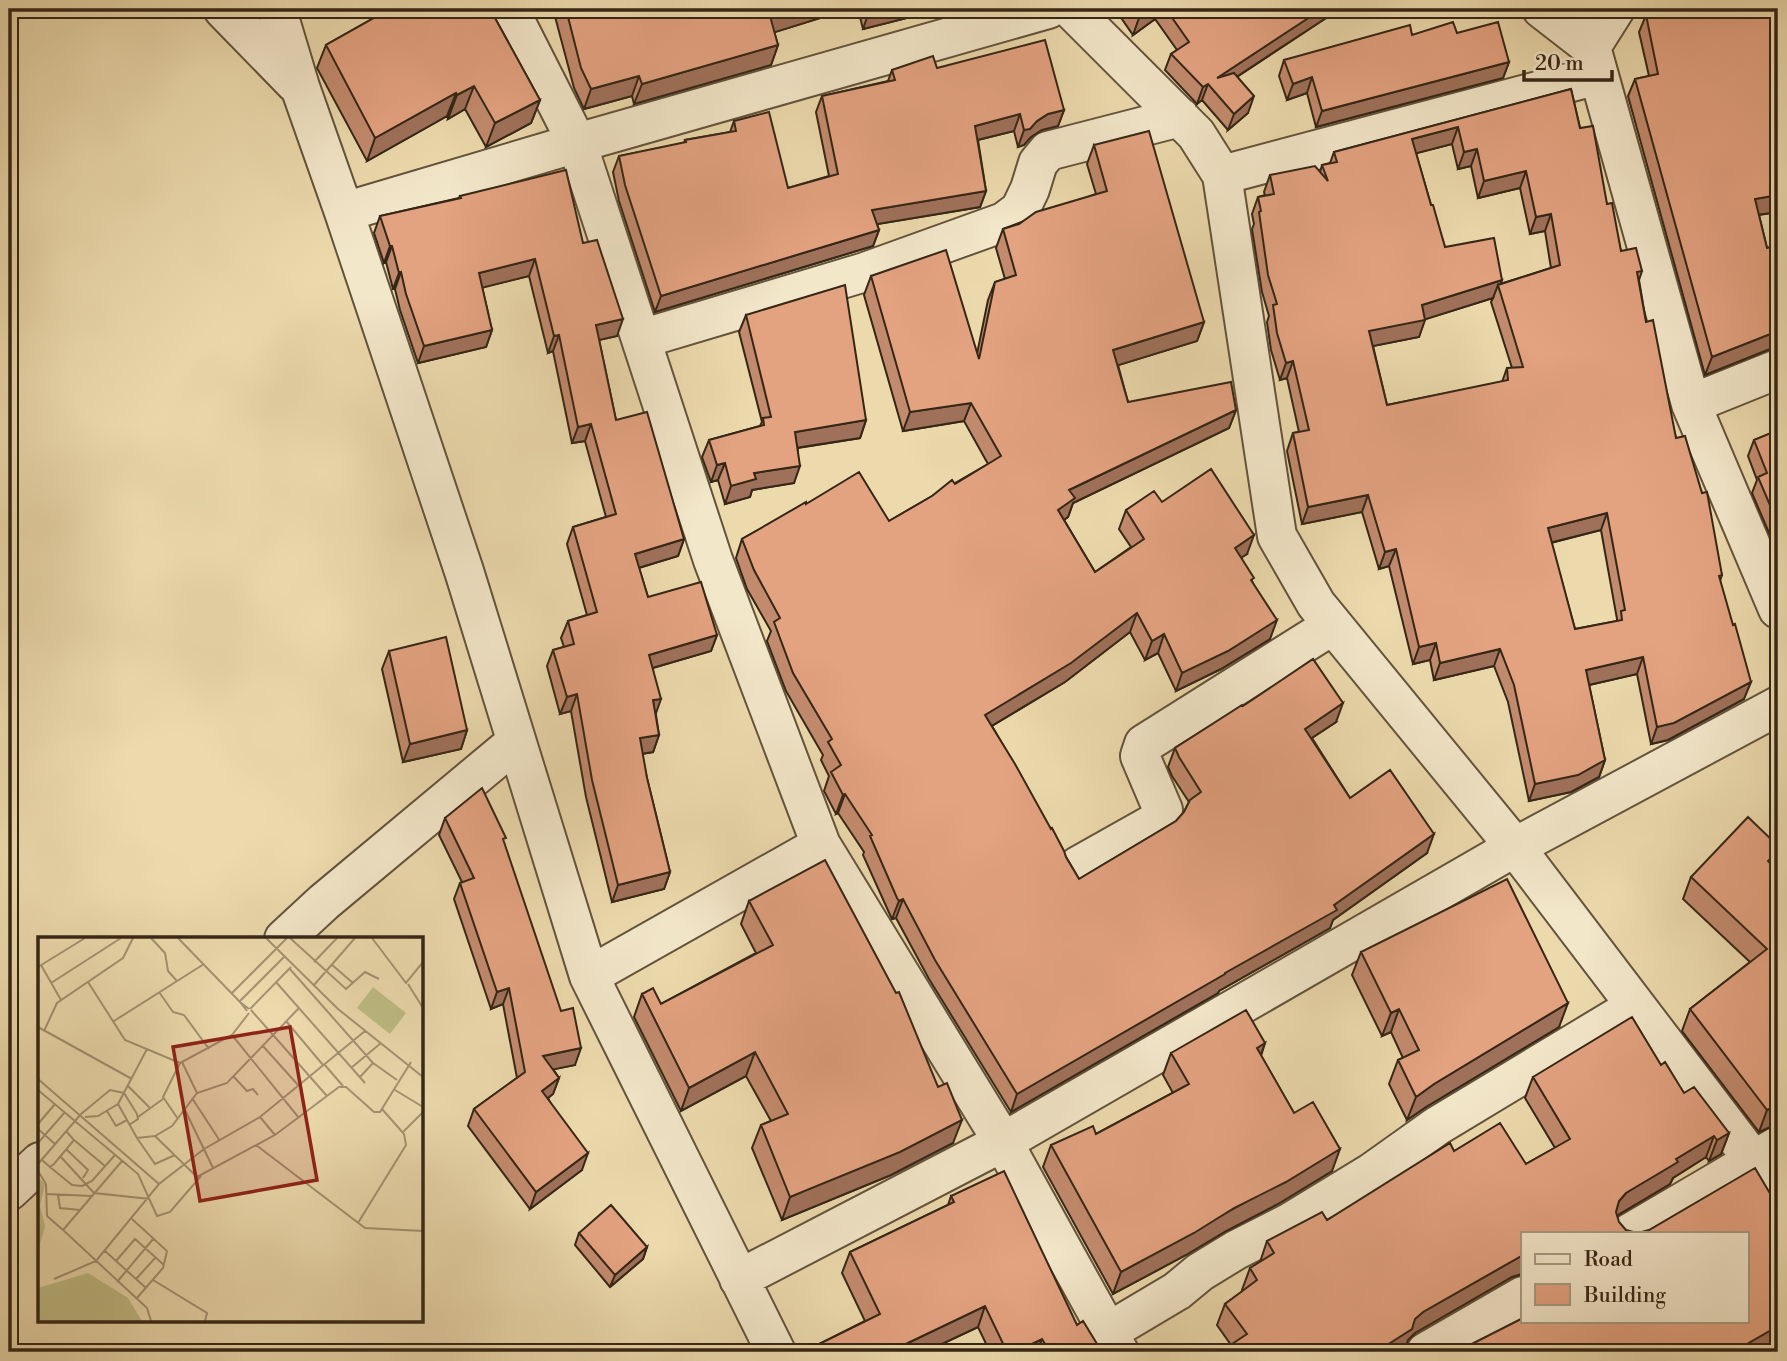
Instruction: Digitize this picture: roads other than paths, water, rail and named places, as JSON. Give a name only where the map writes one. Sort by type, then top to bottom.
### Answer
[{"type":"street","points":[[223,9],[300,87]]},
{"type":"street","points":[[280,9],[279,17],[300,87],[460,558],[589,976],[776,1352]]},
{"type":"street","points":[[509,9],[577,143],[713,560],[821,845],[1003,1142],[1114,1342],[1200,1272],[1289,1223],[1371,1173],[1437,1126],[1636,1006]]},
{"type":"street","points":[[344,212],[1048,9]]},
{"type":"street","points":[[1071,9],[1196,134],[1222,176],[1277,536],[1316,604],[1515,847],[1636,1006],[1766,1153],[1778,1197]]},
{"type":"street","points":[[1542,9],[1595,61],[1692,404],[1778,609]]},
{"type":"street","points":[[1595,61],[1615,9]]},
{"type":"street","points":[[1222,176],[1595,61]]},
{"type":"street","points":[[641,339],[865,272],[1003,222],[1020,210],[1038,163],[1048,151],[1180,117]]},
{"type":"street","points":[[1692,404],[1778,369]]},
{"type":"street","points":[[1078,866],[1158,821],[1163,810],[1140,756],[1144,744],[1334,625]]},
{"type":"street","points":[[739,1279],[1003,1142],[1515,847],[1778,706]]},
{"type":"street","points":[[286,937],[324,902],[516,742]]},
{"type":"street","points":[[589,976],[821,845]]},
{"type":"street","points":[[1632,1232],[1766,1153]]},
{"type":"street","points":[[9,1191],[38,1164]]},
{"type":"street","points":[[1426,1352],[1521,1297]]}]
